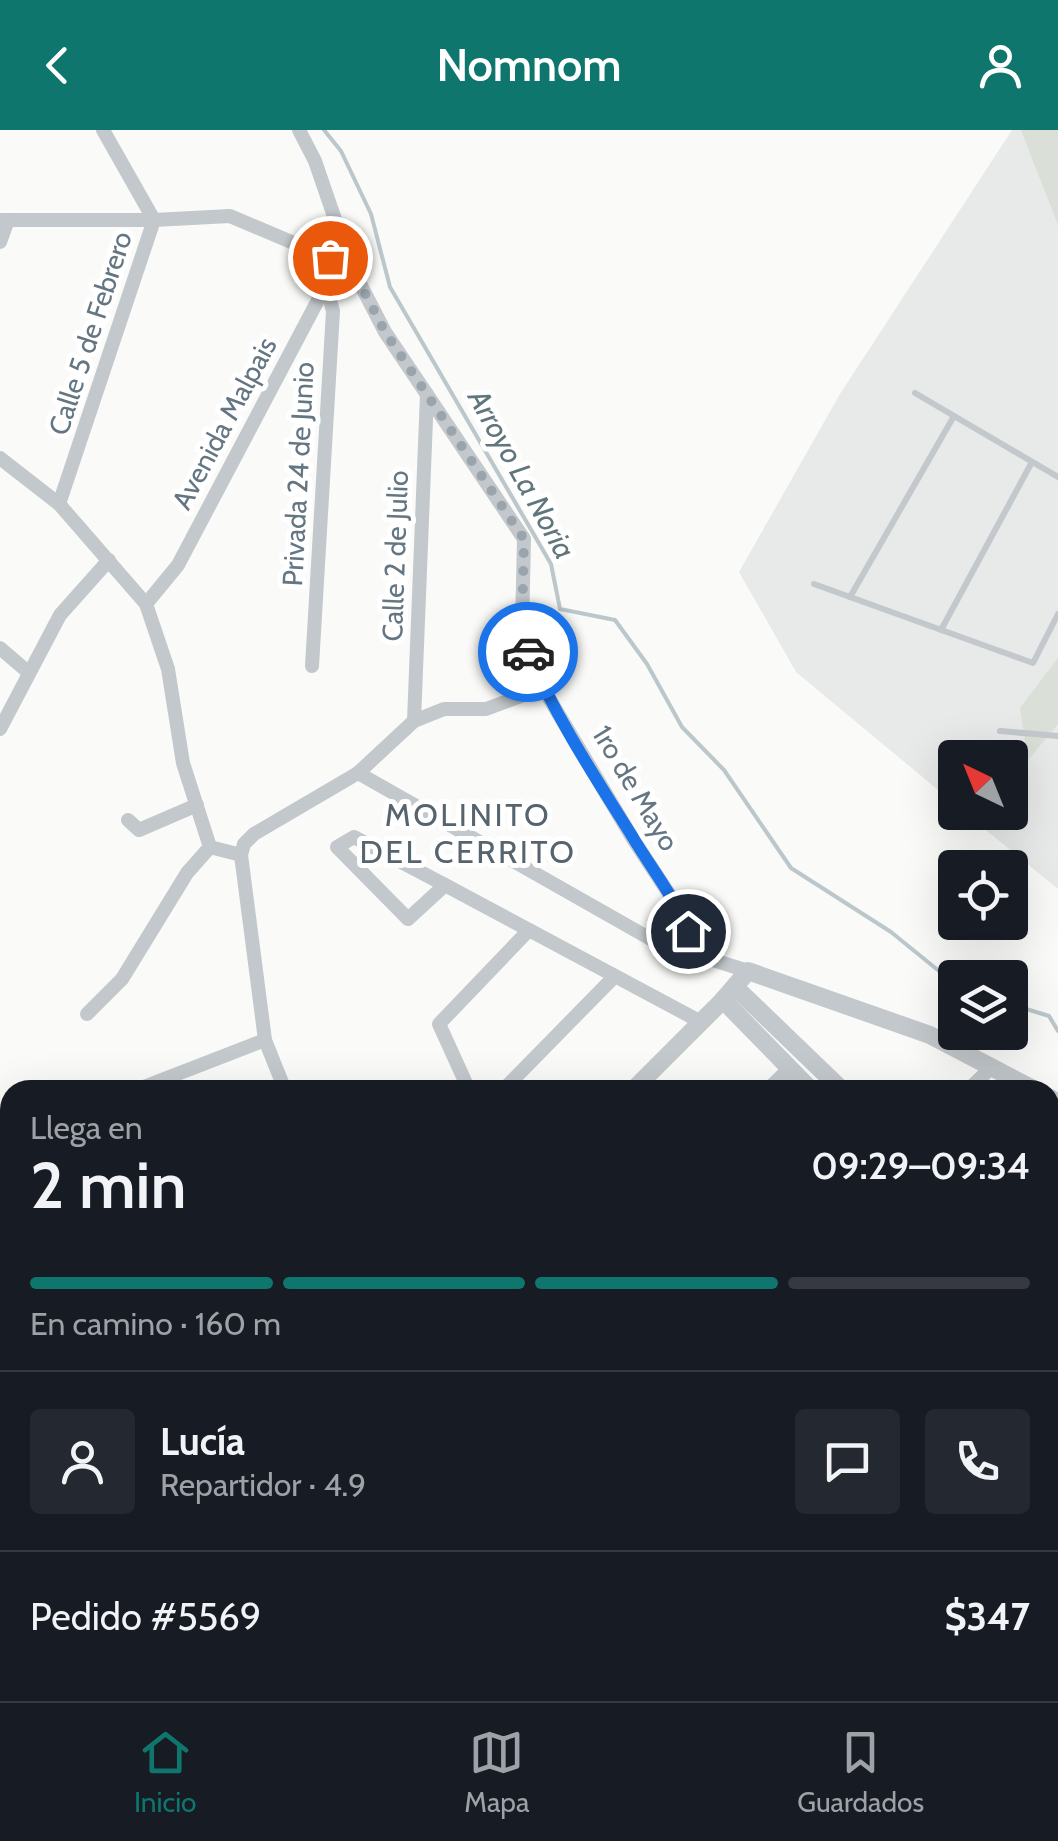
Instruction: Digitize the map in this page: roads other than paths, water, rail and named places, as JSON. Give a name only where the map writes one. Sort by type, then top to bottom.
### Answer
[{"type":"street","name":"Calle 5 de Febrero","points":[[59,504],[154,220],[103,130]]},
{"type":"street","name":"1ro de Mayo","points":[[299,130],[316,161],[351,266],[385,332],[524,539],[522,627],[528,652],[543,688],[679,909],[696,952]]},
{"type":"street","points":[[0,242],[4,220],[230,216],[351,266]]},
{"type":"street","name":"Avenida Malpais","points":[[146,604],[178,564],[326,285],[330,258]]},
{"type":"street","name":"Privada 24 de Junio","points":[[312,666],[333,310],[326,285]]},
{"type":"street","name":"Calle 2 de Julio","points":[[414,721],[426,394]]},
{"type":"street","points":[[0,460],[59,504],[146,604],[168,669],[183,763],[210,847]]},
{"type":"street","points":[[0,729],[60,615],[109,560]]},
{"type":"street","points":[[0,648],[28,672]]},
{"type":"street","points":[[281,1080],[265,1040],[242,855],[244,844],[254,834],[358,773],[414,721],[444,709],[486,708],[543,688]]},
{"type":"street","points":[[358,773],[656,942],[696,952],[930,1035],[1018,1080]]},
{"type":"street","points":[[128,820],[140,830],[196,805]]},
{"type":"street","points":[[445,885],[408,919],[337,847],[354,837],[445,885],[701,1022]]},
{"type":"street","points":[[210,847],[242,855]]},
{"type":"street","points":[[87,1014],[122,979],[187,873],[210,847]]},
{"type":"street","points":[[464,1080],[438,1024],[529,930]]},
{"type":"street","points":[[643,1080],[748,971]]},
{"type":"street","points":[[514,1080],[615,976]]},
{"type":"street","points":[[729,994],[801,1080]]},
{"type":"street","points":[[729,994],[830,1080]]},
{"type":"street","points":[[162,1080],[265,1040]]},
{"type":"street","points":[[978,1080],[993,1066]]},
{"type":"street","points":[[778,1080],[789,1068]]},
{"type":"lane","points":[[915,393],[1058,478]]},
{"type":"lane","points":[[850,597],[954,416]]},
{"type":"lane","points":[[941,630],[1032,462]]},
{"type":"lane","points":[[814,584],[1032,663],[1058,614]]},
{"type":"lane","points":[[1000,731],[1058,736]]},
{"type":"waterway","name":"Arroyo La Noria","points":[[324,130],[341,151],[371,214],[390,287],[551,564],[560,609],[615,620],[647,664],[682,727],[724,770],[791,868],[891,932],[938,970]]},
{"type":"waterway","name":"Arroyo La Noria","points":[[1028,1010],[1049,1016],[1058,1031]]},
{"type":"district","name":"MOLINITO DEL CERRITO","points":[[468,832]]}]
